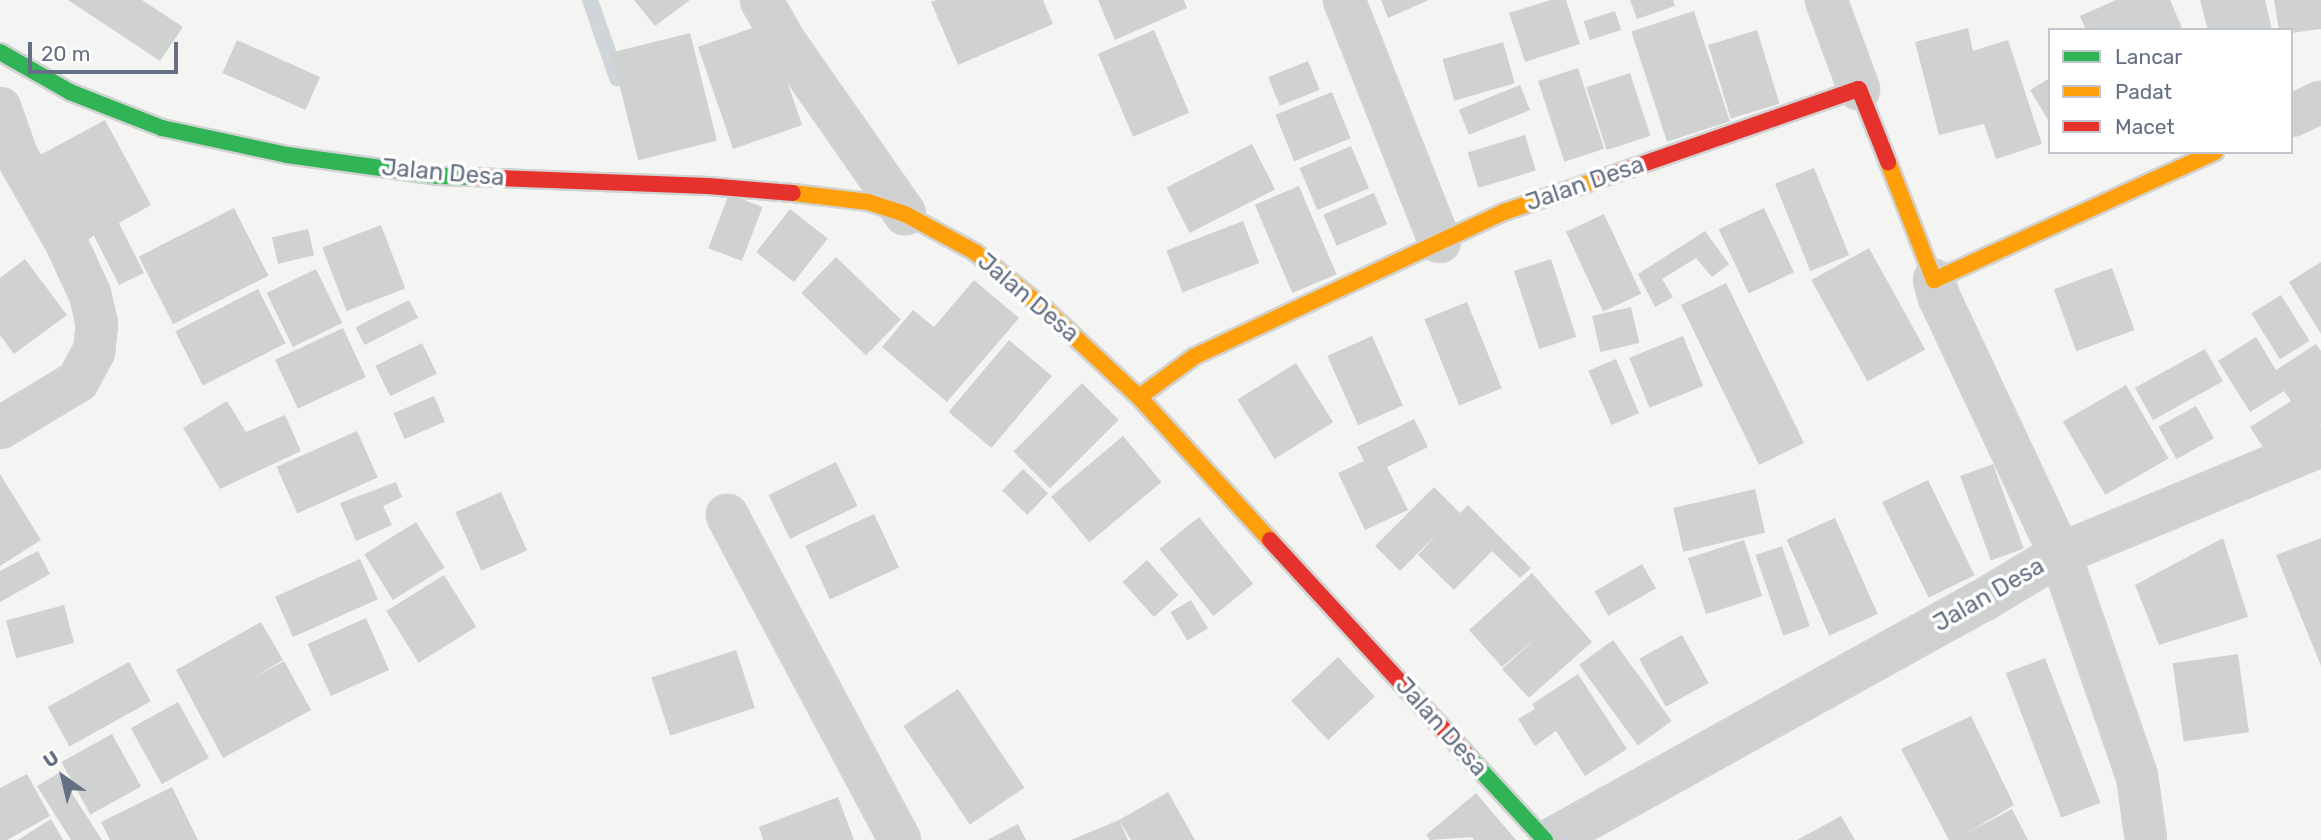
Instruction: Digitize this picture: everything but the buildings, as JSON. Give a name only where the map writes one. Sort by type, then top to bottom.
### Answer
[{"type":"street","name":"Jalan Desa","points":[[761,0],[785,42],[905,214]]},
{"type":"street","points":[[1344,0],[1440,242]]},
{"type":"street","points":[[1826,0],[1859,89]]},
{"type":"street","name":"Jalan Desa","points":[[0,52],[70,92],[162,128],[287,155],[439,176],[708,186],[829,196],[868,202],[905,214],[975,252],[1046,311],[1139,397],[1547,840],[1982,601],[2060,554],[2321,446]]},
{"type":"street","name":"Jalan Desa","points":[[1139,397],[1195,356],[1504,212],[1859,89],[1939,297],[2060,554]]},
{"type":"street","points":[[2293,115],[2321,102]]},
{"type":"street","points":[[0,108],[17,156],[65,240],[90,294],[97,324],[94,351],[78,381],[0,428]]},
{"type":"street","points":[[1934,280],[2211,154]]},
{"type":"street","points":[[727,514],[900,840]]},
{"type":"street","points":[[2060,554],[2137,776],[2146,840]]},
{"type":"waterway","points":[[590,0],[617,78]]},
{"type":"traffic: fast","points":[[0,52],[70,92],[162,128],[287,155],[439,176],[471,177]]},
{"type":"traffic: fast","points":[[1464,752],[1545,840]]},
{"type":"traffic: slow","points":[[1888,162],[1934,280],[2211,154]]},
{"type":"traffic: slow","points":[[1139,397],[1195,356],[1504,212],[1597,180]]},
{"type":"traffic: slow","points":[[793,193],[868,202],[905,214],[975,252],[1047,311],[1139,397],[1270,540]]},
{"type":"traffic: jam","points":[[1597,180],[1859,89],[1888,162]]},
{"type":"traffic: jam","points":[[471,177],[708,186],[793,193]]},
{"type":"traffic: jam","points":[[1270,540],[1464,752]]}]
